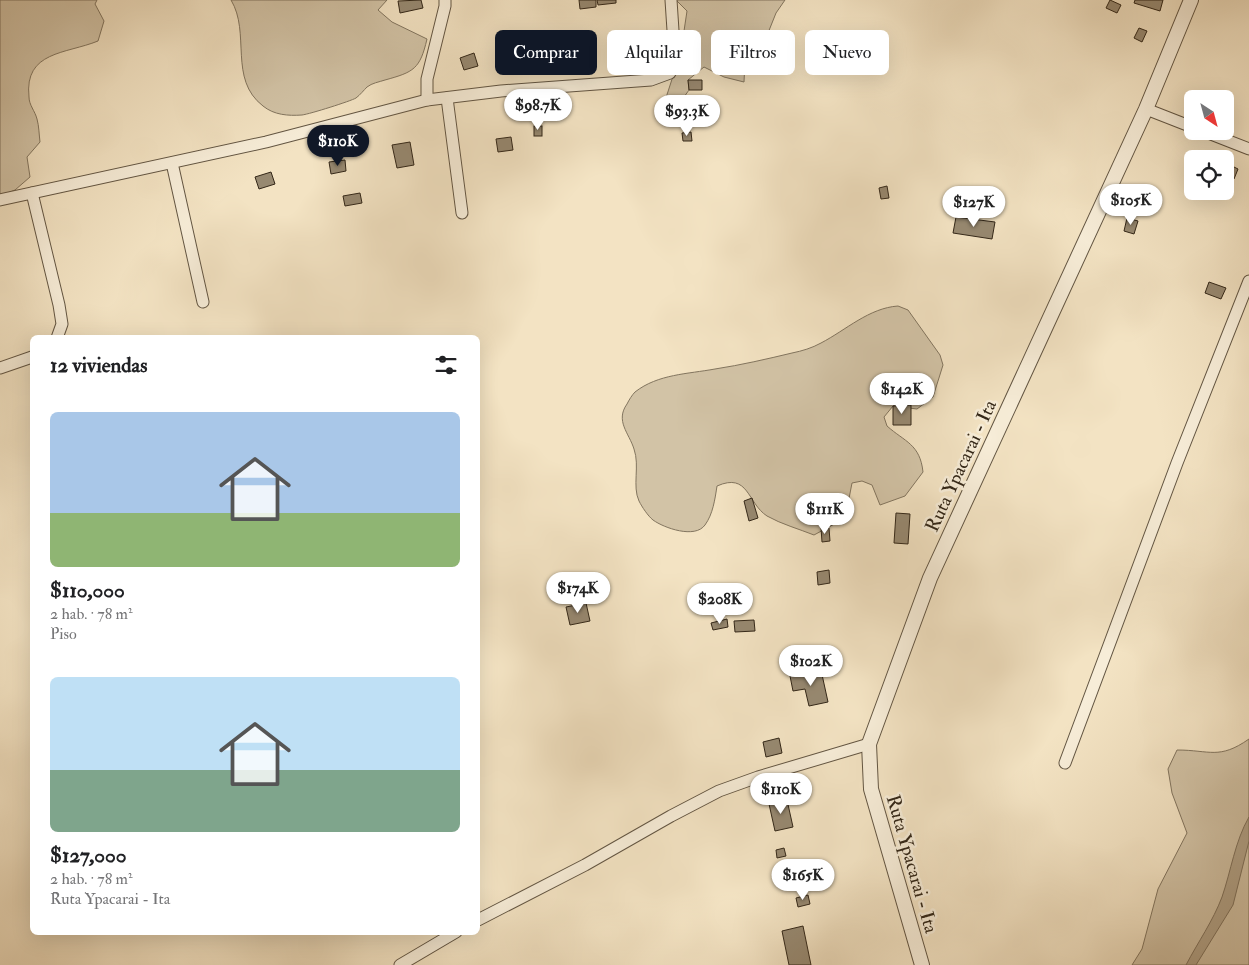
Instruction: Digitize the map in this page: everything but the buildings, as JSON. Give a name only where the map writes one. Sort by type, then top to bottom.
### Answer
[{"type":"street","points":[[427,100],[428,79],[445,0]]},
{"type":"street","points":[[0,200],[266,142],[427,100],[501,91],[651,80],[670,73],[675,61],[671,0]]},
{"type":"street","name":"Ruta Ypacarai - Ita","points":[[922,965],[871,789],[869,744],[930,578],[1146,109],[1191,0]]},
{"type":"street","points":[[447,98],[462,213]]},
{"type":"street","points":[[1146,109],[1184,124]]},
{"type":"street","points":[[1226,140],[1249,149]]},
{"type":"street","points":[[172,163],[203,302]]},
{"type":"street","points":[[32,193],[59,305],[62,324],[58,335]]},
{"type":"street","points":[[1065,763],[1177,463],[1249,281]]},
{"type":"street","points":[[0,368],[30,358]]},
{"type":"street","points":[[480,919],[585,865],[719,791],[758,777],[869,744]]},
{"type":"street","points":[[400,965],[451,935]]},
{"type":"shaded area","points":[[0,0],[97,0],[95,4],[104,21],[98,41],[50,57],[40,62],[33,71],[29,82],[29,100],[37,119],[40,142],[27,157],[30,177],[15,190],[0,196]]},
{"type":"shaded area","points":[[231,0],[387,0],[378,10],[392,22],[427,39],[422,57],[414,68],[409,71],[371,84],[356,98],[339,104],[302,115],[281,114],[263,106],[252,95],[246,83],[240,27],[237,13]]},
{"type":"shaded area","points":[[676,0],[785,0],[776,13],[769,30],[711,30],[711,70],[704,67],[701,69],[701,30],[684,30],[687,11]]},
{"type":"shaded area","points":[[673,75],[694,75],[688,80],[689,90],[684,97],[680,119],[662,110]]},
{"type":"shaded area","points":[[720,75],[744,75],[744,82]]},
{"type":"shaded area","points":[[898,306],[908,310],[940,355],[943,365],[933,397],[917,409],[893,406],[884,417],[887,426],[911,444],[919,455],[923,472],[905,496],[880,505],[872,485],[862,481],[852,483],[846,514],[838,522],[814,535],[767,516],[755,504],[742,486],[736,483],[717,486],[710,516],[705,525],[700,529],[687,532],[679,531],[658,523],[649,516],[637,495],[636,456],[624,427],[622,416],[635,392],[663,378],[744,364],[807,349],[830,338],[867,315]]},
{"type":"shaded area","points":[[1249,739],[1249,965],[1132,965],[1142,949],[1158,889],[1187,833],[1172,793],[1168,769],[1177,750],[1222,752],[1239,746]]},
{"type":"shaded area","points":[[1249,817],[1249,841],[1233,905],[1196,965],[1186,965],[1210,923],[1222,897],[1237,846]]}]
